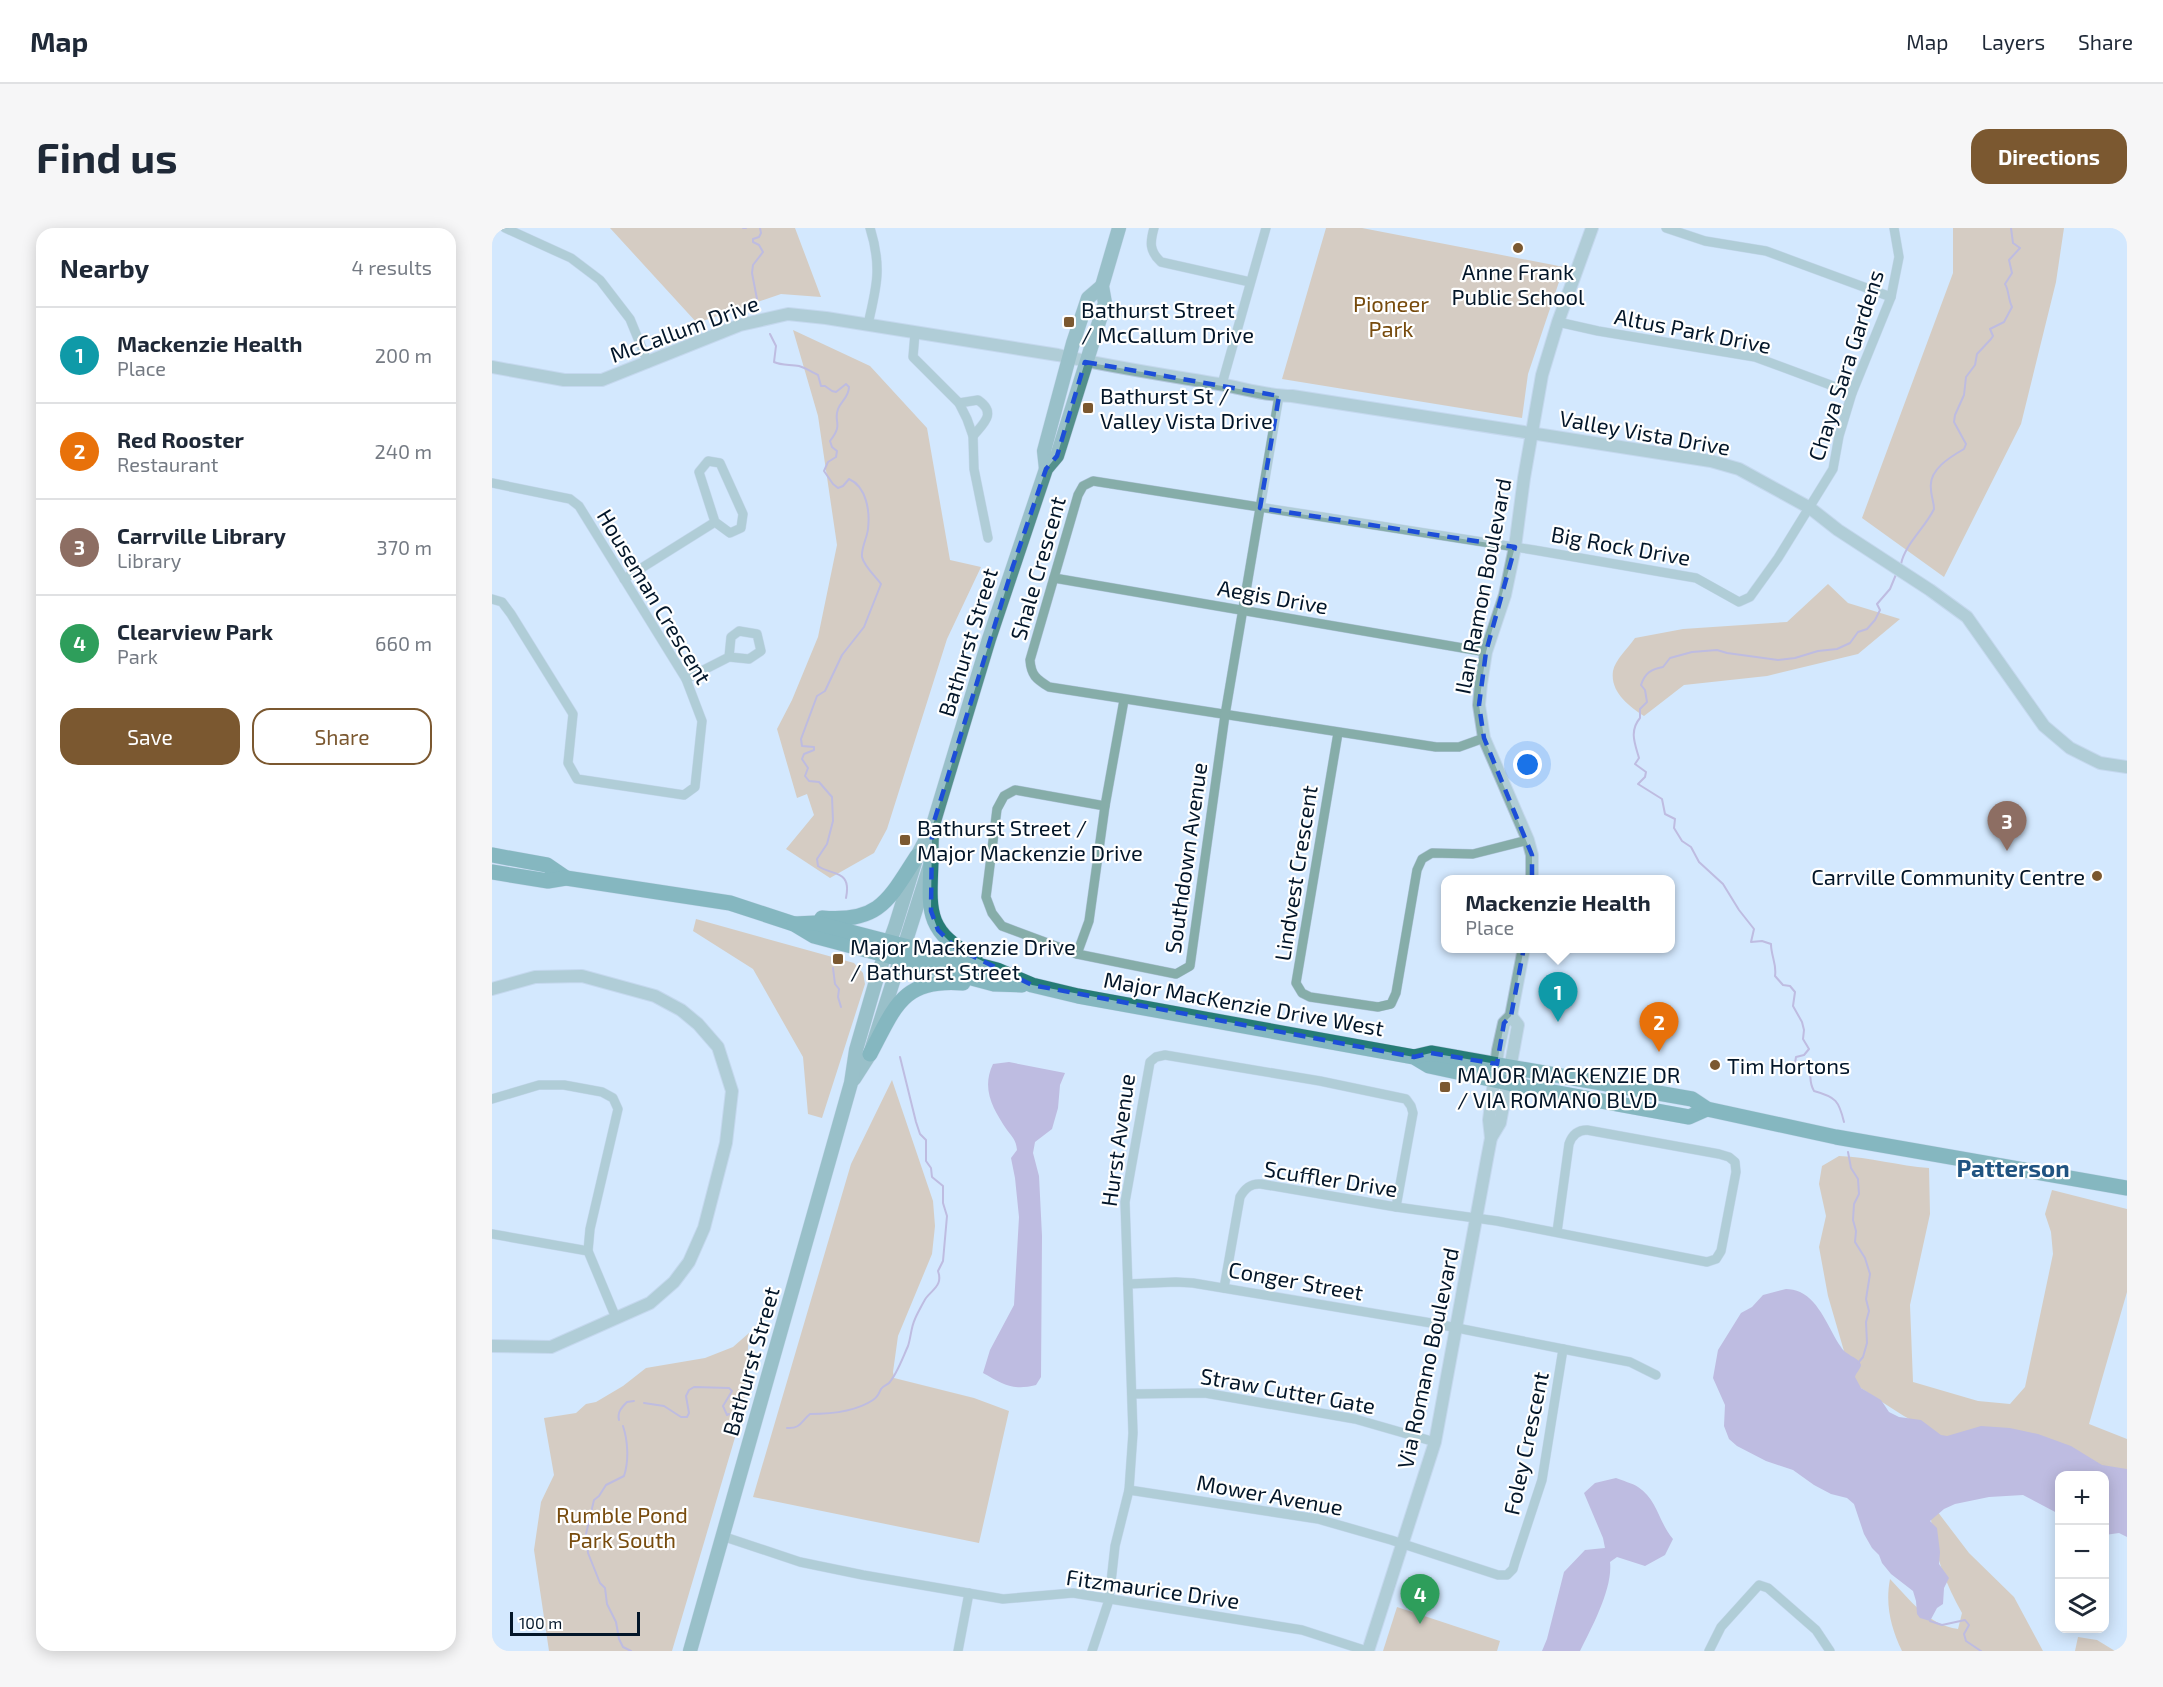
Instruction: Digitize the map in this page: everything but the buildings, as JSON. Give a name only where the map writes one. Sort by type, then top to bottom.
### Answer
[{"type":"main road","name":"Bathurst Street","points":[[851,1083],[870,1054],[895,951],[989,639],[1046,469],[1057,456],[1105,303],[1102,286],[1119,228]]},
{"type":"main road","name":"Bathurst Street","points":[[1046,469],[1044,451],[1088,298],[1102,286]]},
{"type":"main road","name":"Major MacKenzie Drive West","points":[[492,855],[547,865],[566,878]]},
{"type":"main road","points":[[753,910],[851,919],[878,909],[924,859]]},
{"type":"main road","points":[[924,859],[931,911],[938,930],[956,948],[990,969]]},
{"type":"main road","name":"Major MacKenzie Drive West","points":[[492,872],[548,881],[566,878],[730,903],[794,924],[816,923],[994,984],[1032,985]]},
{"type":"main road","name":"Bathurst Street","points":[[690,1651],[851,1083],[856,1050],[895,951]]},
{"type":"main road","name":"Major MacKenzie Drive West","points":[[895,951],[990,969],[1032,985],[1154,1011],[1414,1057],[1429,1066],[1501,1082],[1689,1117],[1707,1109]]},
{"type":"main road","points":[[870,1054],[896,1006],[915,989],[924,984],[945,981],[994,984]]},
{"type":"main road","name":"Major MacKenzie Drive West","points":[[1414,1057],[1431,1053],[1692,1099],[1707,1109],[1836,1137],[2127,1188]]},
{"type":"street","points":[[506,228],[571,258],[600,280],[630,319],[648,363]]},
{"type":"street","points":[[868,324],[879,268],[876,246],[870,228]]},
{"type":"street","points":[[1154,228],[1150,248],[1161,262],[1250,282]]},
{"type":"street","points":[[1222,384],[1266,228]]},
{"type":"street","name":"Ilan Ramon Boulevard","points":[[1532,875],[1532,855],[1528,840],[1484,738],[1479,705],[1486,652],[1505,595],[1515,547],[1542,375],[1558,322],[1592,228]]},
{"type":"street","points":[[1666,228],[1705,241],[1766,251],[1891,297]]},
{"type":"street","name":"Chaya Sara Gardens","points":[[1810,508],[1833,469],[1839,436],[1852,393],[1891,297],[1899,257],[1894,228]]},
{"type":"street","name":"McCallum Drive","points":[[492,367],[564,380],[593,381],[613,377],[740,325],[788,314],[868,324],[1085,362]]},
{"type":"street","name":"Altus Park Drive","points":[[1558,322],[1598,331],[1755,357],[1852,393]]},
{"type":"street","points":[[915,333],[913,357],[958,403],[973,436],[974,469],[988,538]]},
{"type":"street","name":"Valley Vista Drive","points":[[1085,362],[1222,384],[1279,396],[1292,396],[1711,461],[1739,469],[1810,508],[1838,530],[1967,617],[2044,726],[2070,748],[2100,763],[2127,767]]},
{"type":"street","name":"Southdown Avenue","points":[[1105,806],[1015,790],[1004,796],[998,809],[986,897],[992,913],[1002,926],[1077,954],[1176,974],[1190,966],[1225,715],[1279,396]]},
{"type":"street","points":[[958,403],[978,400],[986,405],[988,414],[985,422],[973,436]]},
{"type":"street","points":[[708,460],[720,463],[743,514],[741,528],[730,533],[715,522],[699,472],[708,460]]},
{"type":"street","name":"Shale Crescent","points":[[1484,738],[1459,747],[1436,747],[1124,700],[1049,687],[1036,679],[1031,670],[1030,660],[1078,495],[1083,486],[1093,481],[1515,547]]},
{"type":"street","name":"Houseman Crescent","points":[[492,483],[570,499],[579,506],[686,679],[702,721],[695,786],[684,795],[577,779],[568,763],[573,714],[511,614],[502,602],[492,599]]},
{"type":"street","name":"Big Rock Drive","points":[[1515,547],[1696,578],[1739,602],[1750,597],[1810,508]]},
{"type":"street","points":[[624,579],[715,522]]},
{"type":"street","name":"Aegis Drive","points":[[1054,578],[1486,652]]},
{"type":"street","points":[[686,679],[729,657]]},
{"type":"street","points":[[1077,954],[1089,921],[1105,806],[1124,700]]},
{"type":"street","name":"Lindvest Crescent","points":[[1338,733],[1296,983],[1302,993],[1310,997],[1378,1007],[1391,1004],[1396,993],[1417,870],[1422,859],[1432,853],[1473,854],[1528,840]]},
{"type":"street","points":[[1503,1066],[1518,1025],[1511,1016],[1523,953]]},
{"type":"street","points":[[492,989],[535,977],[582,976],[655,996],[681,1010],[698,1024],[718,1047],[732,1091],[726,1143],[705,1228],[689,1262],[674,1282],[650,1303],[551,1347],[492,1346]]},
{"type":"street","name":"Hurst Avenue","points":[[1092,1651],[1109,1600],[1115,1546],[1129,1490],[1133,1441],[1126,1192],[1148,1066],[1152,1059],[1165,1055],[1320,1081],[1407,1100],[1413,1113],[1396,1207]]},
{"type":"street","name":"Via Romano Boulevard","points":[[1367,1651],[1435,1442],[1491,1138],[1489,1120],[1501,1082],[1503,1066]]},
{"type":"street","points":[[492,1099],[539,1085],[583,1088],[602,1092],[613,1098],[618,1109],[590,1229],[588,1251],[616,1318]]},
{"type":"street","name":"Scuffler Drive","points":[[1224,1288],[1240,1198],[1250,1186],[1261,1184],[1477,1218],[1700,1262],[1716,1259],[1721,1251],[1736,1172],[1735,1162],[1719,1154],[1581,1131],[1573,1136],[1569,1144],[1557,1232]]},
{"type":"street","points":[[492,1234],[588,1251]]},
{"type":"street","name":"Conger Street","points":[[1128,1284],[1176,1282],[1224,1288],[1457,1328]]},
{"type":"street","name":"Foley Crescent","points":[[1402,1544],[1497,1575],[1507,1575],[1513,1569],[1542,1480],[1563,1349],[1457,1328]]},
{"type":"street","points":[[1563,1349],[1630,1362],[1656,1375]]},
{"type":"street","name":"Straw Cutter Gate","points":[[1132,1394],[1205,1393],[1355,1419],[1435,1442]]},
{"type":"street","name":"Mower Avenue","points":[[1129,1490],[1318,1519],[1402,1544]]},
{"type":"street","name":"Fitzmaurice Drive","points":[[722,1536],[800,1562],[863,1575],[1004,1599],[1073,1593],[1302,1630],[1367,1651]]},
{"type":"street","points":[[1709,1651],[1721,1627],[1759,1585],[1768,1588],[1802,1616],[1816,1630],[1830,1651]]},
{"type":"street","points":[[958,1651],[969,1593]]},
{"type":"highlighted area","points":[[1085,362],[1279,396],[1260,508],[1515,547],[1486,652],[1479,705],[1484,738],[1532,855],[1532,905],[1511,1016],[1504,1023],[1497,1064],[1431,1053],[1414,1057],[1032,985],[956,948],[938,930],[931,911],[932,828],[1013,566],[1046,469],[1057,456]]},
{"type":"green space","points":[[610,228],[795,228],[821,297],[781,294],[697,323]]},
{"type":"green space","name":"Pioneer Park","points":[[1326,228],[1362,228],[1564,267],[1528,374],[1522,418],[1282,379]]},
{"type":"green space","points":[[1953,228],[2064,228],[2056,282],[2021,424],[1944,577],[1862,518],[1953,273]]},
{"type":"green space","points":[[793,330],[870,366],[927,428],[950,560],[981,567],[947,639],[887,829],[874,853],[830,878],[786,849],[814,815],[807,794],[797,798],[777,729],[792,700],[818,637],[837,545],[818,416]]},
{"type":"green space","points":[[1828,584],[1848,603],[1900,619],[1858,654],[1767,676],[1684,685],[1644,716],[1622,698],[1614,685],[1614,667],[1635,638],[1683,629],[1787,622]]},
{"type":"green space","points":[[696,919],[854,963],[863,973],[865,984],[822,1118],[808,1114],[803,1057],[753,969],[693,931]]},
{"type":"green space","points":[[892,1080],[933,1201],[935,1226],[932,1254],[898,1336],[894,1378],[974,1398],[1009,1411],[979,1543],[753,1497],[851,1164]]},
{"type":"green space","points":[[1839,1156],[1929,1168],[1930,1214],[1910,1305],[1913,1382],[1978,1401],[2010,1404],[2025,1387],[2053,1254],[2051,1232],[2045,1214],[2052,1190],[2127,1209],[2127,1292],[2089,1424],[2127,1439],[2127,1487],[2109,1478],[2109,1471],[2082,1471],[1961,1444],[1889,1407],[1849,1380],[1846,1358],[1828,1296],[1819,1247],[1826,1216],[1819,1184],[1822,1166]]},
{"type":"green space","name":"Rumble Pond Park South","points":[[749,1333],[744,1407],[672,1651],[549,1651],[534,1550],[541,1502],[554,1475],[544,1418],[576,1413],[586,1404],[596,1402],[623,1386],[646,1368],[705,1358],[733,1347]]},
{"type":"green space","points":[[1937,1511],[1969,1553],[2014,1597],[2043,1651],[1902,1651],[1890,1616],[1888,1598],[1890,1579],[1920,1610],[1947,1627],[1958,1629],[1962,1613],[1941,1568],[1932,1532],[1931,1519]]},
{"type":"green space","points":[[1397,1607],[1500,1641],[1497,1651],[1383,1651]]},
{"type":"green space","points":[[2078,1637],[2097,1640],[2115,1651],[2075,1651]]},
{"type":"shaded area","points":[[1009,1062],[1065,1073],[1060,1085],[1058,1108],[1052,1129],[1035,1142],[1033,1153],[1039,1176],[1042,1236],[1041,1377],[1036,1385],[1028,1387],[1014,1387],[983,1373],[990,1350],[1014,1305],[1019,1217],[1011,1158],[1017,1150],[1014,1139],[993,1106],[988,1090],[993,1064]]},
{"type":"shaded area","points":[[1786,1289],[1807,1296],[1824,1316],[1843,1350],[1860,1363],[1861,1366],[1855,1377],[1861,1388],[1881,1400],[1889,1412],[1899,1417],[1921,1420],[1941,1435],[1947,1436],[1981,1426],[2010,1428],[2038,1434],[2071,1446],[2102,1465],[2127,1469],[2127,1537],[2119,1533],[2109,1534],[2109,1471],[2055,1471],[2055,1512],[2023,1495],[1989,1497],[1955,1504],[1944,1509],[1930,1521],[1937,1528],[1939,1564],[1949,1578],[1944,1588],[1943,1604],[1937,1608],[1930,1621],[1920,1618],[1917,1614],[1913,1591],[1891,1574],[1882,1563],[1864,1534],[1854,1504],[1847,1498],[1831,1494],[1814,1485],[1793,1470],[1766,1461],[1737,1446],[1729,1439],[1724,1426],[1725,1405],[1713,1378],[1718,1350],[1741,1313],[1752,1307],[1763,1295]]},
{"type":"shaded area","points":[[1616,1478],[1636,1486],[1650,1498],[1673,1539],[1665,1555],[1645,1566],[1617,1557],[1610,1562],[1605,1595],[1580,1651],[1542,1651],[1564,1572],[1585,1550],[1605,1548],[1584,1493],[1595,1483]]},
{"type":"waterway","points":[[757,299],[752,273],[753,265],[763,252],[759,245],[753,242],[753,239],[759,237],[760,228]]},
{"type":"waterway","points":[[1901,564],[1911,543],[1934,509],[1931,482],[1936,470],[1964,449],[1966,444],[1954,422],[1964,395],[1966,377],[1975,365],[1977,354],[1993,336],[1990,329],[2004,322],[2012,307],[2005,284],[2012,273],[2009,260],[2020,248],[2013,243],[2011,228]]},
{"type":"waterway","points":[[770,334],[776,346],[774,362],[807,369],[818,375],[821,386],[832,391],[836,392],[846,384],[849,387],[848,394],[838,409],[837,427],[830,441],[832,447],[837,451],[836,457],[828,462],[824,471],[838,488],[849,479],[860,488],[868,508],[867,532],[862,557],[881,584],[864,627],[842,655],[825,691],[817,696],[801,739],[802,746],[814,747],[814,750],[804,754],[802,759],[808,768],[805,776],[809,781],[819,782],[832,797],[833,821],[827,844],[817,859],[818,866],[843,878],[846,882],[846,898]]},
{"type":"waterway","points":[[1844,1122],[1835,1101],[1827,1095],[1814,1091],[1807,1067],[1795,1063],[1796,1057],[1804,1055],[1809,1049],[1803,1039],[1802,1022],[1793,1006],[1795,992],[1790,986],[1783,985],[1775,976],[1771,944],[1762,941],[1751,942],[1754,929],[1723,884],[1699,862],[1691,847],[1682,841],[1674,828],[1675,819],[1665,814],[1662,799],[1638,784],[1645,777],[1646,772],[1635,764],[1639,758],[1634,733],[1640,718],[1640,709],[1647,702],[1645,690],[1641,685],[1644,677],[1649,672],[1663,667],[1670,658],[1692,652],[1717,650],[1778,660],[1837,649],[1850,643],[1858,632],[1867,629],[1875,620],[1880,610],[1877,604],[1890,589],[1897,572]]},
{"type":"waterway","points":[[833,968],[841,1007]]},
{"type":"waterway","points":[[787,1428],[798,1426],[810,1414],[851,1410],[876,1398],[895,1375],[908,1346],[917,1315],[939,1280],[938,1271],[943,1261],[947,1216],[943,1203],[943,1186],[932,1177],[931,1168],[926,1161],[926,1140],[920,1134],[916,1122],[900,1057]]},
{"type":"waterway","points":[[1848,1152],[1851,1168],[1858,1179],[1859,1194],[1854,1204],[1853,1220],[1856,1231],[1855,1242],[1865,1258],[1870,1274],[1866,1299],[1869,1311],[1866,1322],[1867,1343],[1863,1357],[1858,1363]]},
{"type":"waterway","points":[[644,1403],[664,1406],[681,1417],[687,1417],[689,1413],[686,1396],[689,1390],[694,1387],[729,1388],[732,1391],[723,1406],[727,1415],[729,1414]]},
{"type":"waterway","points":[[619,1420],[622,1408],[627,1402],[634,1401]]},
{"type":"waterway","points":[[623,1426],[627,1451],[624,1476],[606,1485],[594,1500],[586,1534],[588,1553],[600,1583],[605,1588],[607,1604],[616,1622],[619,1639],[623,1647],[631,1651]]},
{"type":"waterway","points":[[1930,1621],[1942,1625],[1965,1620],[1969,1625],[1964,1634],[1966,1641],[1981,1651]]},
{"type":"place","name":"Anne Frank Public School","points":[[1518,248]]},
{"type":"place","name":"Bathurst Street / McCallum Drive","points":[[1069,322]]},
{"type":"place","name":"Bathurst St / Valley Vista Drive","points":[[1088,408]]},
{"type":"place","name":"Bathurst Street / Major Mackenzie Drive","points":[[905,840]]},
{"type":"place","name":"Carrville Library","points":[[2007,851]]},
{"type":"place","name":"Carrville Community Centre","points":[[2097,876]]},
{"type":"place","name":"Major Mackenzie Drive / Bathurst Street","points":[[838,959]]},
{"type":"place","name":"Mackenzie Health","points":[[1558,1022]]},
{"type":"place","name":"Red Rooster","points":[[1659,1052]]},
{"type":"place","name":"Tim Hortons","points":[[1715,1065]]},
{"type":"place","name":"MAJOR MACKENZIE DR / VIA ROMANO BLVD","points":[[1445,1087]]},
{"type":"place","name":"Clearview Park","points":[[1420,1624]]},
{"type":"district","name":"Patterson","points":[[2013,1167]]}]
